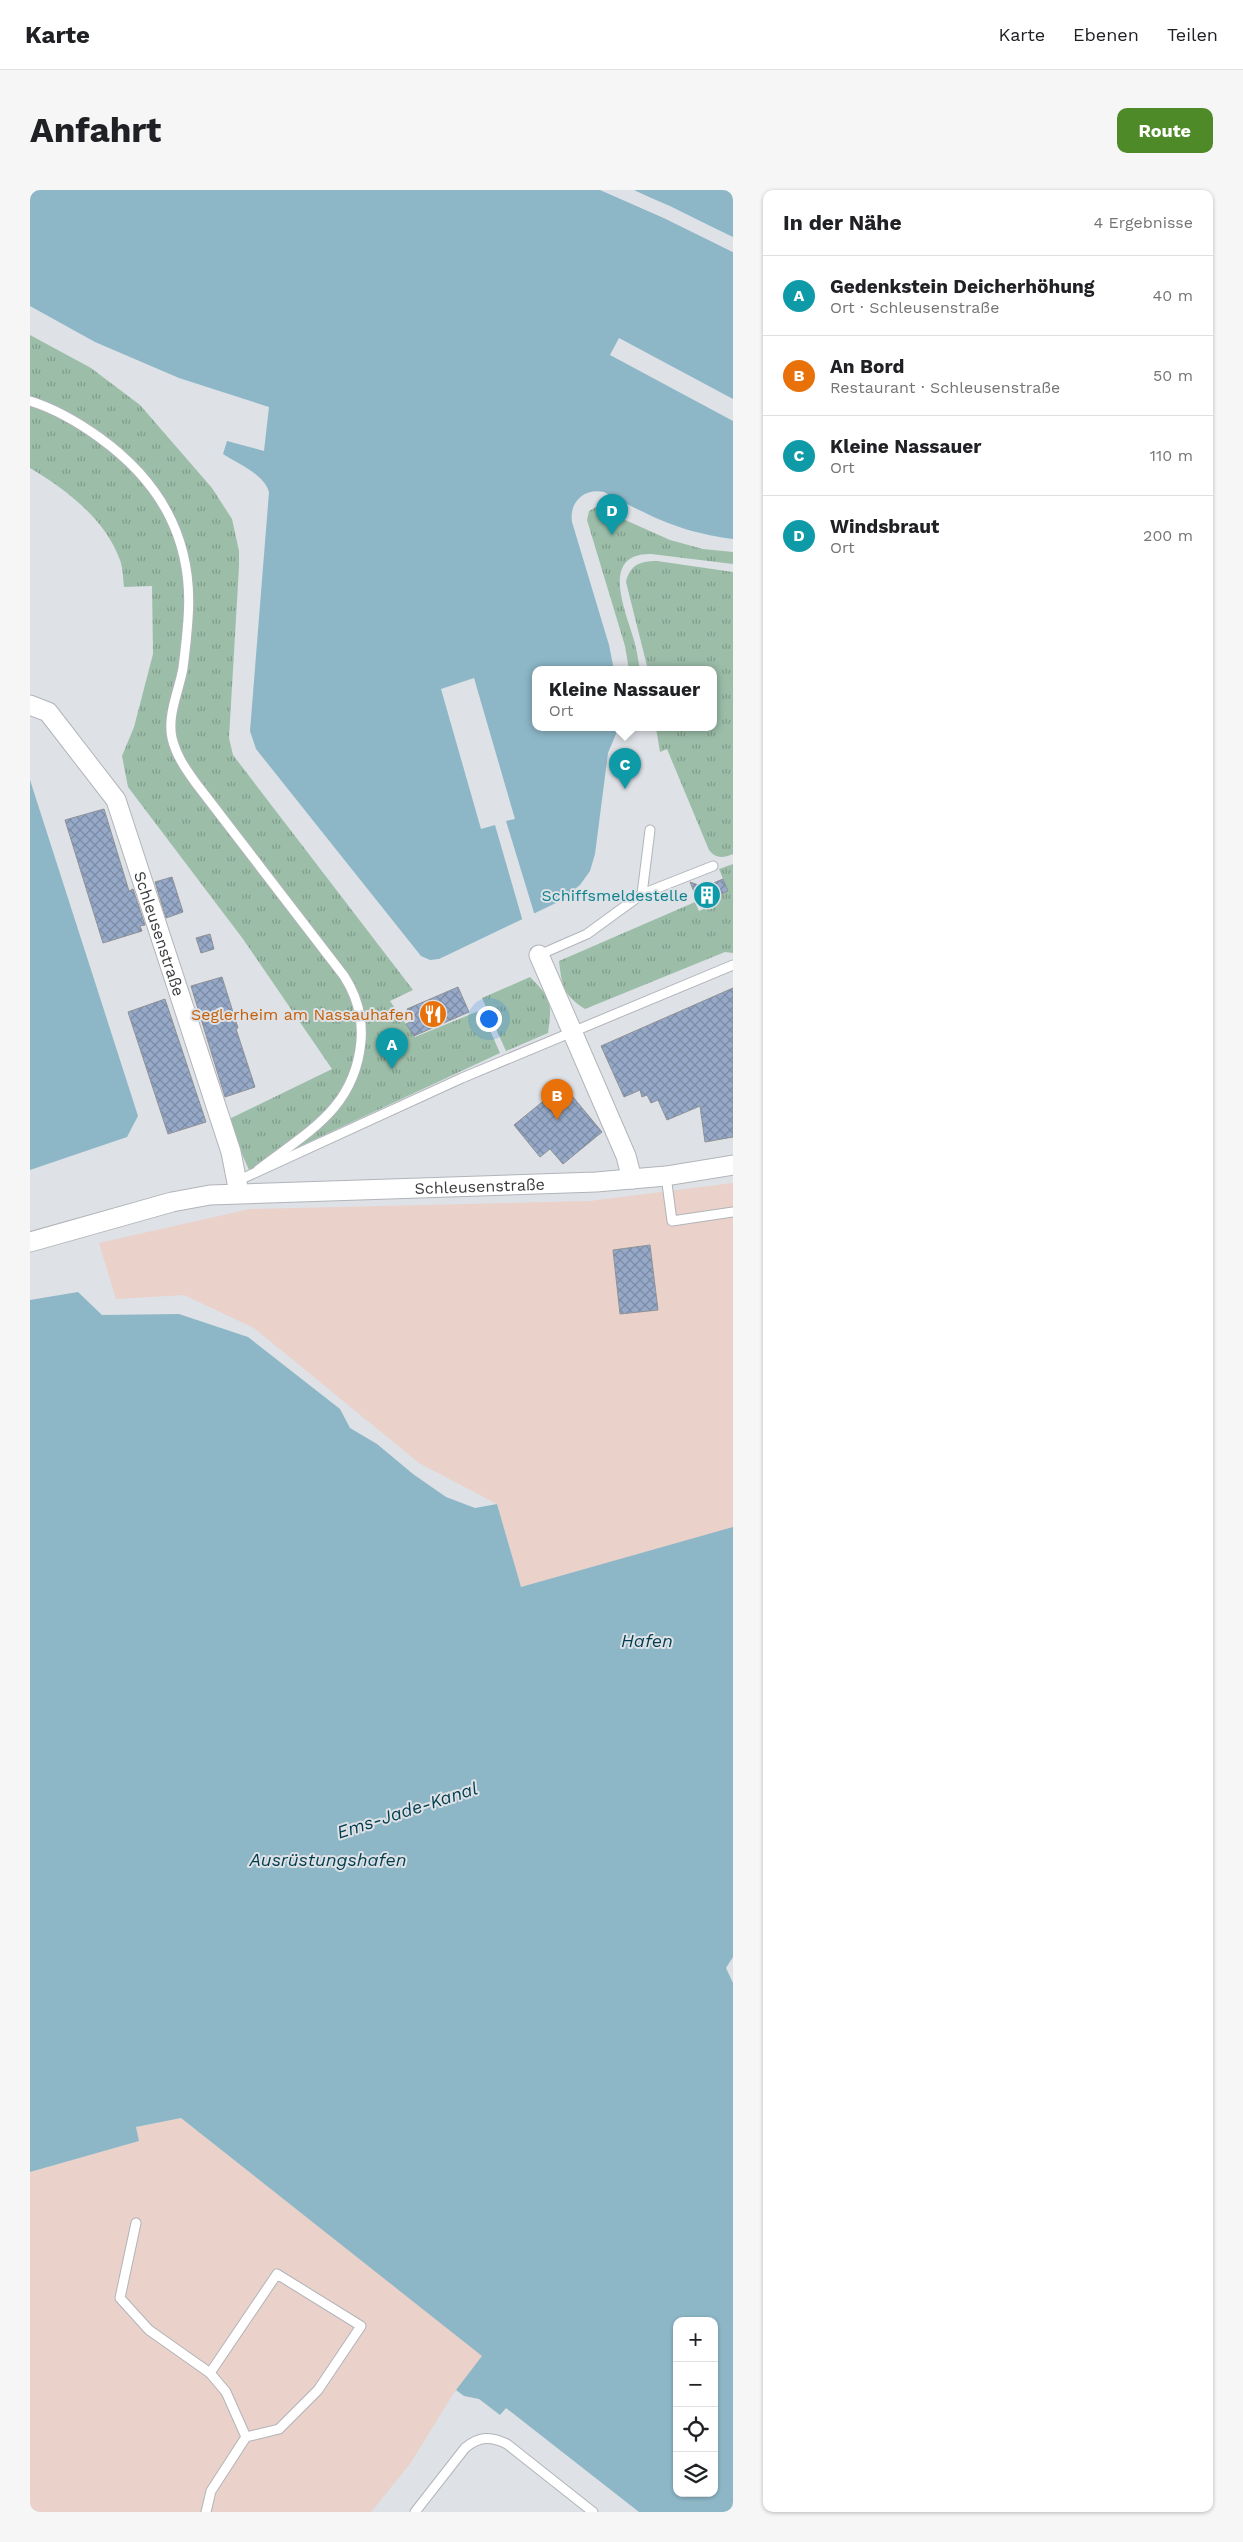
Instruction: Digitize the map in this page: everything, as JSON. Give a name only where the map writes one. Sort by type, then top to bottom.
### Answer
[{"type":"street","name":"Schleusenstraße","points":[[30,705],[48,712],[116,800],[231,1152],[238,1187]]},
{"type":"street","points":[[539,955],[626,1156],[632,1180]]},
{"type":"street","name":"Schleusenstraße","points":[[30,1242],[172,1202],[238,1187],[632,1180],[733,1166]]},
{"type":"lane","points":[[30,401],[73,419],[112,447],[144,477],[165,505],[180,542],[189,617],[182,668],[171,717],[172,738],[175,748],[195,782],[333,961],[357,999],[361,1034],[359,1057],[347,1092],[320,1121],[238,1187]]},
{"type":"lane","points":[[642,894],[650,830]]},
{"type":"lane","points":[[539,955],[587,934],[642,894],[713,866]]},
{"type":"lane","points":[[258,1170],[572,1030],[733,965]]},
{"type":"lane","points":[[666,1176],[672,1221],[733,1212]]},
{"type":"lane","points":[[136,2223],[120,2298],[149,2330],[210,2373],[226,2392],[246,2437]]},
{"type":"lane","points":[[206,2512],[211,2491],[246,2437],[279,2429],[318,2390],[361,2326],[277,2274],[210,2373]]},
{"type":"lane","points":[[415,2512],[466,2448],[473,2441],[484,2437],[497,2439],[507,2444],[593,2512]]},
{"type":"shaded area","points":[[733,1183],[733,1528],[521,1587],[497,1504],[419,1463],[254,1328],[184,1295],[116,1299],[99,1243],[250,1209],[590,1201]]},
{"type":"shaded area","points":[[181,2118],[483,2356],[453,2394],[410,2464],[371,2512],[30,2512],[30,2172],[138,2141],[136,2127]]},
{"type":"green space","points":[[30,335],[91,368],[140,405],[212,488],[232,519],[239,551],[229,738],[233,755],[413,990],[390,1001],[415,1037],[481,1010],[500,1053],[249,1170],[227,1120],[332,1069],[243,939],[128,787],[122,756],[134,727],[153,654],[152,586],[124,587],[120,560],[105,531],[71,496],[30,468]]},
{"type":"green space","points":[[596,507],[670,540],[703,549],[733,552],[733,564],[651,554],[635,556],[625,563],[621,573],[620,586],[639,666],[628,666],[625,646],[587,520],[589,511]]},
{"type":"green space","points":[[657,561],[733,572],[733,854],[726,856],[717,856],[709,850],[667,749],[660,752],[656,731],[717,731],[717,666],[647,666],[626,582],[633,567],[646,562]]},
{"type":"green space","points":[[733,864],[733,953],[725,952],[585,1009],[572,999],[565,989],[559,961],[695,902],[699,911],[712,905],[710,899],[728,891],[719,869]]},
{"type":"green space","points":[[530,977],[543,991],[549,1002],[548,1033],[506,1051],[482,998]]},
{"type":"water","points":[[30,190],[600,190],[664,218],[733,252],[733,539],[681,528],[604,492],[597,491],[585,494],[576,502],[573,508],[572,522],[609,645],[613,666],[532,666],[532,731],[617,731],[608,753],[595,854],[590,871],[580,885],[558,902],[439,959],[430,960],[421,956],[256,749],[250,731],[269,492],[262,480],[256,475],[223,454],[227,441],[264,451],[269,407],[179,378],[95,342],[30,306]]},
{"type":"water","points":[[634,190],[733,190],[733,237]]},
{"type":"water","points":[[30,780],[138,1116],[127,1137],[30,1170]]},
{"type":"water","name":"Ausrüstungshafen","points":[[78,1292],[102,1315],[179,1314],[248,1337],[340,1409],[350,1428],[377,1444],[413,1474],[446,1497],[475,1508],[497,1504],[521,1587],[733,1527],[733,1957],[726,1968],[733,1983],[733,2512],[639,2512],[506,2408],[500,2415],[479,2399],[464,2396],[456,2390],[482,2356],[181,2118],[136,2127],[139,2141],[30,2172],[30,1300]]},
{"type":"pier","points":[[601,190],[606,190],[665,215],[733,249],[733,252],[664,218]]},
{"type":"pier","points":[[632,190],[670,206],[724,233],[723,235]]},
{"type":"pier","points":[[619,338],[733,399],[733,421],[610,355]]},
{"type":"pier","points":[[474,678],[515,819],[506,821],[535,916],[523,922],[495,825],[481,829],[441,689]]},
{"type":"building","points":[[104,809],[129,891],[133,889],[145,925],[140,926],[142,931],[103,943],[65,820]]},
{"type":"building","points":[[172,877],[183,912],[166,918],[155,882]]},
{"type":"building","name":"Schiffsmeldestelle","points":[[723,879],[728,891],[699,904],[690,882],[704,887]]},
{"type":"building","points":[[210,934],[214,949],[201,953],[196,938]]},
{"type":"building","points":[[222,977],[238,1028],[236,1029],[255,1087],[225,1097],[191,986]]},
{"type":"building","points":[[458,987],[469,1012],[414,1036],[406,1024],[413,1021],[407,1009]]},
{"type":"building","points":[[733,988],[733,1137],[705,1142],[700,1106],[667,1120],[658,1100],[651,1103],[647,1095],[642,1097],[640,1090],[624,1097],[601,1046]]},
{"type":"building","points":[[165,999],[206,1122],[168,1134],[128,1012]]},
{"type":"building","points":[[563,1085],[602,1132],[563,1164],[550,1149],[540,1157],[514,1125]]},
{"type":"building","points":[[650,1245],[658,1310],[620,1314],[613,1250]]},
{"type":"place","name":"Windsbraut","points":[[612,535]]},
{"type":"place","name":"Kleine Nassauer","points":[[625,789]]},
{"type":"place","name":"Schiffsmeldestelle","points":[[707,895]]},
{"type":"place","name":"Seglerheim am Nassauhafen","points":[[433,1014]]},
{"type":"place","name":"Gedenkstein Deicherhöhung","points":[[392,1069]]},
{"type":"place","name":"An Bord","points":[[557,1120]]},
{"type":"water label","name":"Hafen","points":[[647,1640]]},
{"type":"water label","name":"Ems-Jade-Kanal","points":[[407,1810]]}]
